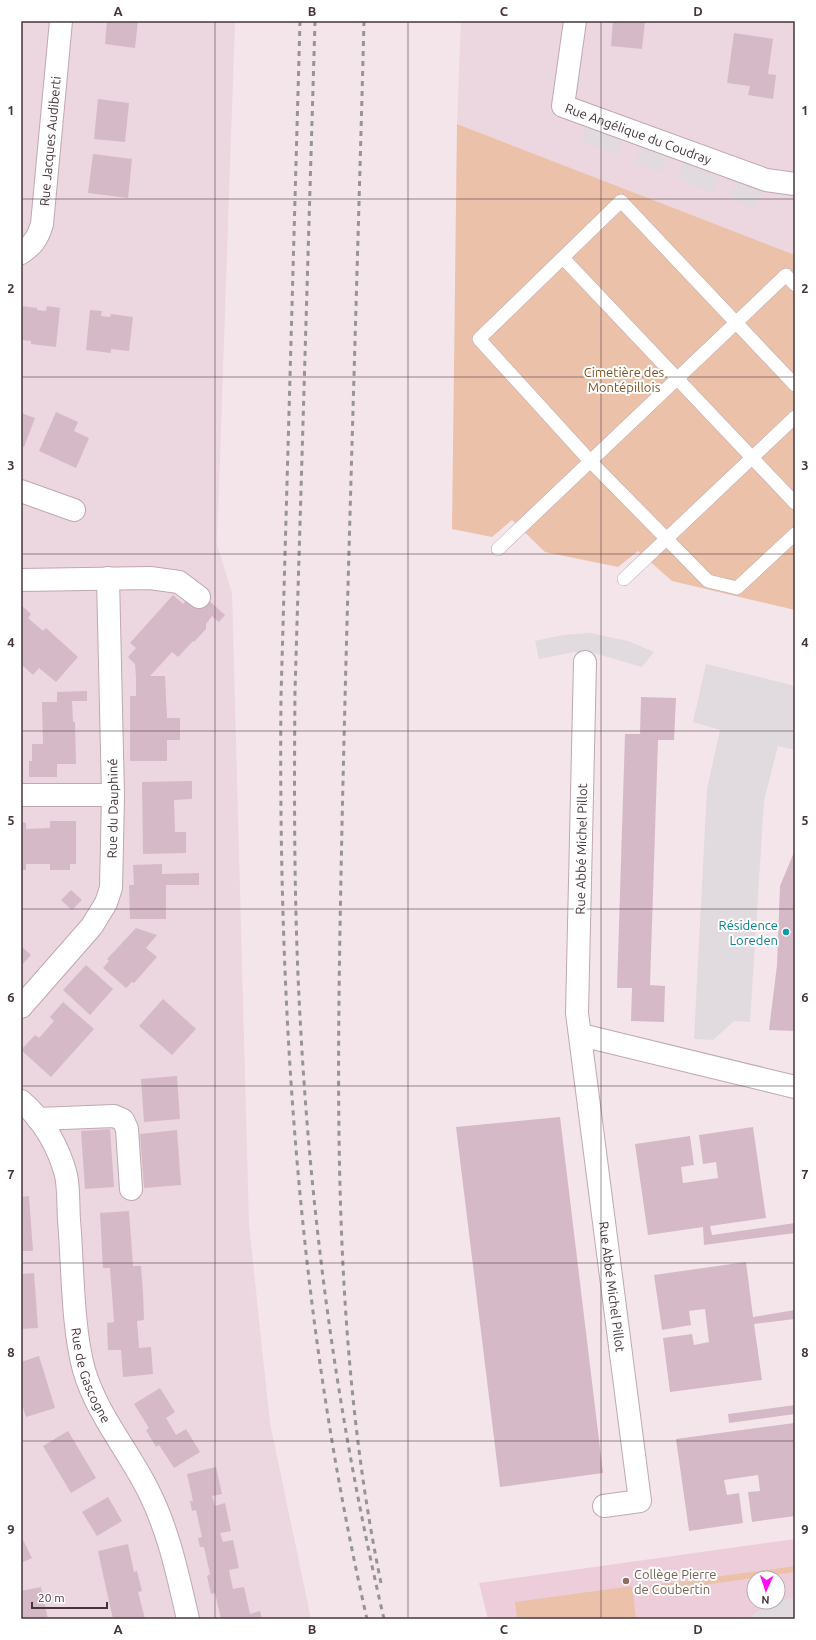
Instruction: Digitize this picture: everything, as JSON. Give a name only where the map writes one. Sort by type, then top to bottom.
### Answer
[{"type":"street","name":"Rue Jacques Audiberti","points":[[21,253],[30,247],[38,237],[42,224],[61,21]]},
{"type":"street","name":"Rue Angélique du Coudray","points":[[575,21],[563,106],[766,180],[795,184]]},
{"type":"street","points":[[21,491],[74,510]]},
{"type":"street","name":"Rue du Dauphiné","points":[[21,1007],[85,935],[106,903],[110,888],[112,869],[113,795],[108,578]]},
{"type":"street","points":[[21,580],[150,578],[179,582],[200,597]]},
{"type":"street","name":"Rue Abbé Michel Pillot","points":[[585,662],[577,1013],[640,1501],[604,1506]]},
{"type":"street","points":[[21,795],[113,795]]},
{"type":"street","points":[[581,1035],[795,1087]]},
{"type":"street","name":"Rue de Gascogne","points":[[21,1101],[38,1119],[57,1149],[66,1177],[78,1340],[87,1380],[99,1407],[149,1491],[159,1514],[173,1555],[188,1619]]},
{"type":"street","points":[[38,1119],[114,1116],[123,1120],[127,1129],[131,1189]]},
{"type":"lane","points":[[795,385],[621,201],[479,339],[591,462],[708,581],[737,588],[795,534]]},
{"type":"lane","points":[[563,258],[795,504]]},
{"type":"lane","points":[[498,548],[591,462],[786,275],[795,285]]},
{"type":"lane","points":[[624,579],[795,417]]},
{"type":"shaded area","points":[[21,21],[235,21],[217,544],[232,593],[249,1225],[270,1423],[311,1619],[21,1619]]},
{"type":"shaded area","points":[[461,21],[795,21],[795,255],[457,124]]},
{"type":"shaded area","points":[[587,124],[623,137],[617,154],[581,141]]},
{"type":"shaded area","points":[[642,146],[668,156],[662,172],[635,163]]},
{"type":"shaded area","points":[[683,163],[719,177],[713,193],[677,179]]},
{"type":"shaded area","points":[[736,182],[761,192],[755,209],[729,199]]},
{"type":"shaded area","points":[[590,633],[628,641],[654,652],[642,667],[594,653],[574,652],[539,659],[535,641],[563,635]]},
{"type":"shaded area","points":[[706,664],[795,686],[795,750],[778,746],[764,801],[750,1022],[734,1021],[713,1040],[694,1039],[707,789],[720,730],[693,722]]},
{"type":"shaded area","name":"Collège Pierre de Coubertin","points":[[795,1539],[795,1619],[488,1619],[479,1583]]},
{"type":"shaded area","points":[[795,1596],[795,1619],[745,1619],[761,1610],[786,1610],[786,1599]]},
{"type":"green space","name":"Cimetière des Montépillois","points":[[457,124],[795,255],[795,610],[672,581],[638,551],[618,567],[545,552],[512,520],[492,537],[452,529]]},
{"type":"green space","points":[[795,1566],[795,1572],[786,1573],[786,1570],[765,1570]]},
{"type":"green space","points":[[746,1573],[746,1579],[640,1594],[639,1587]]},
{"type":"green space","points":[[632,1586],[636,1619],[517,1619],[515,1602]]},
{"type":"building","points":[[107,21],[138,21],[135,48],[105,44]]},
{"type":"building","points":[[613,21],[645,21],[642,49],[611,46]]},
{"type":"building","points":[[734,33],[773,39],[768,74],[776,75],[773,99],[748,95],[750,86],[727,83]]},
{"type":"building","points":[[98,99],[129,103],[125,142],[94,139]]},
{"type":"building","points":[[93,154],[132,159],[128,198],[88,193]]},
{"type":"building","points":[[21,306],[46,311],[47,306],[60,308],[56,347],[31,344],[31,341],[21,340]]},
{"type":"building","points":[[90,310],[102,311],[101,316],[110,317],[111,314],[133,317],[129,351],[111,349],[111,353],[86,350]]},
{"type":"building","points":[[56,412],[78,422],[74,431],[89,438],[76,468],[39,451]]},
{"type":"building","points":[[21,413],[35,418],[24,447],[21,446]]},
{"type":"building","points":[[173,595],[183,604],[190,596],[206,598],[225,615],[219,622],[212,616],[206,624],[206,629],[194,642],[193,641],[178,657],[172,652],[150,676],[165,676],[167,718],[180,718],[180,740],[167,740],[167,761],[130,761],[130,696],[136,696],[136,677],[135,664],[128,657],[136,648],[130,643]]},
{"type":"building","points":[[21,605],[31,614],[28,618],[43,631],[46,628],[78,657],[56,682],[39,668],[33,675],[21,664],[21,656],[23,654],[21,652]]},
{"type":"building","points":[[87,691],[87,701],[72,701],[73,722],[75,722],[76,764],[57,764],[57,777],[29,777],[29,761],[32,761],[32,744],[43,744],[42,702],[57,702],[57,692]]},
{"type":"building","points":[[641,697],[676,698],[674,740],[658,740],[650,985],[665,986],[664,1022],[631,1021],[632,988],[617,988],[625,734],[640,734]]},
{"type":"building","points":[[192,781],[192,799],[174,800],[175,832],[186,832],[186,853],[143,854],[142,782]]},
{"type":"building","points":[[50,821],[76,821],[76,864],[70,864],[70,870],[50,870],[50,864],[26,864],[26,870],[21,870],[21,822],[26,823],[26,829],[50,828]]},
{"type":"building","name":"Résidence Loreden","points":[[795,850],[795,1031],[769,1030],[777,965],[780,886]]},
{"type":"building","points":[[162,864],[162,874],[199,873],[199,885],[166,885],[166,919],[130,919],[129,885],[134,885],[133,865]]},
{"type":"building","points":[[71,890],[82,900],[72,910],[61,900]]},
{"type":"building","points":[[136,928],[157,935],[146,948],[157,957],[134,983],[132,982],[126,988],[103,968],[109,961],[107,959]]},
{"type":"building","points":[[21,946],[31,955],[21,966]]},
{"type":"building","points":[[86,965],[113,989],[90,1015],[63,990]]},
{"type":"building","points":[[163,999],[196,1029],[172,1055],[139,1026]]},
{"type":"building","points":[[63,1002],[94,1029],[51,1077],[21,1050],[35,1035],[39,1038],[54,1021],[50,1017]]},
{"type":"building","points":[[177,1076],[180,1119],[144,1122],[141,1079]]},
{"type":"building","points":[[560,1117],[603,1473],[500,1487],[456,1127]]},
{"type":"building","points":[[753,1127],[766,1218],[710,1226],[712,1235],[795,1223],[795,1233],[704,1245],[703,1227],[648,1235],[635,1144],[690,1136],[694,1165],[681,1167],[683,1183],[718,1178],[716,1162],[703,1164],[699,1135]]},
{"type":"building","points":[[110,1129],[114,1187],[85,1189],[81,1131]]},
{"type":"building","points":[[177,1130],[181,1185],[144,1188],[140,1134]]},
{"type":"building","points":[[29,1196],[33,1251],[21,1251],[21,1197]]},
{"type":"building","points":[[129,1211],[133,1266],[141,1266],[143,1293],[144,1320],[137,1321],[139,1348],[151,1347],[153,1374],[123,1377],[121,1350],[108,1350],[107,1323],[114,1322],[110,1268],[103,1268],[100,1213]]},
{"type":"building","points":[[746,1262],[753,1317],[795,1310],[795,1319],[754,1324],[762,1380],[670,1392],[663,1338],[692,1334],[694,1345],[709,1342],[705,1309],[689,1311],[691,1325],[662,1330],[654,1275]]},
{"type":"building","points":[[34,1273],[38,1328],[21,1329],[21,1274]]},
{"type":"building","points":[[39,1356],[55,1408],[26,1417],[21,1401],[21,1362]]},
{"type":"building","points":[[160,1388],[175,1412],[166,1418],[176,1435],[186,1429],[200,1452],[174,1468],[159,1445],[156,1447],[146,1430],[149,1428],[134,1404]]},
{"type":"building","points":[[795,1405],[795,1414],[729,1423],[728,1414]]},
{"type":"building","points":[[794,1423],[795,1516],[752,1522],[748,1492],[760,1491],[758,1475],[724,1480],[727,1495],[739,1493],[743,1523],[689,1531],[676,1439]]},
{"type":"building","points":[[68,1431],[96,1478],[71,1493],[43,1446]]},
{"type":"building","points":[[216,1467],[222,1494],[212,1496],[215,1506],[225,1503],[231,1531],[220,1533],[223,1542],[233,1540],[239,1568],[229,1570],[233,1589],[244,1587],[250,1614],[260,1611],[262,1619],[221,1619],[215,1593],[211,1594],[207,1576],[210,1574],[204,1547],[200,1547],[198,1538],[202,1537],[196,1510],[192,1511],[190,1501],[193,1501],[187,1474]]},
{"type":"building","points":[[108,1497],[122,1521],[97,1536],[82,1512]]},
{"type":"building","points":[[21,1536],[32,1558],[21,1563]]},
{"type":"building","points":[[128,1544],[134,1572],[137,1571],[142,1591],[138,1592],[145,1619],[113,1619],[98,1551]]},
{"type":"building","points":[[41,1587],[48,1619],[21,1619],[21,1591]]},
{"type":"railway","points":[[300,21],[281,697],[283,929],[297,1161],[309,1276],[324,1391],[343,1505],[367,1619]]},
{"type":"railway","points":[[315,21],[295,691],[295,862],[297,948],[306,1108],[320,1255],[341,1401],[368,1547],[384,1619]]},
{"type":"railway","points":[[364,21],[342,825],[339,1112],[345,1304],[353,1399],[365,1494],[382,1588]]},
{"type":"place","name":"Résidence Loreden","points":[[786,932]]},
{"type":"place","name":"Collège Pierre de Coubertin","points":[[626,1581]]}]
